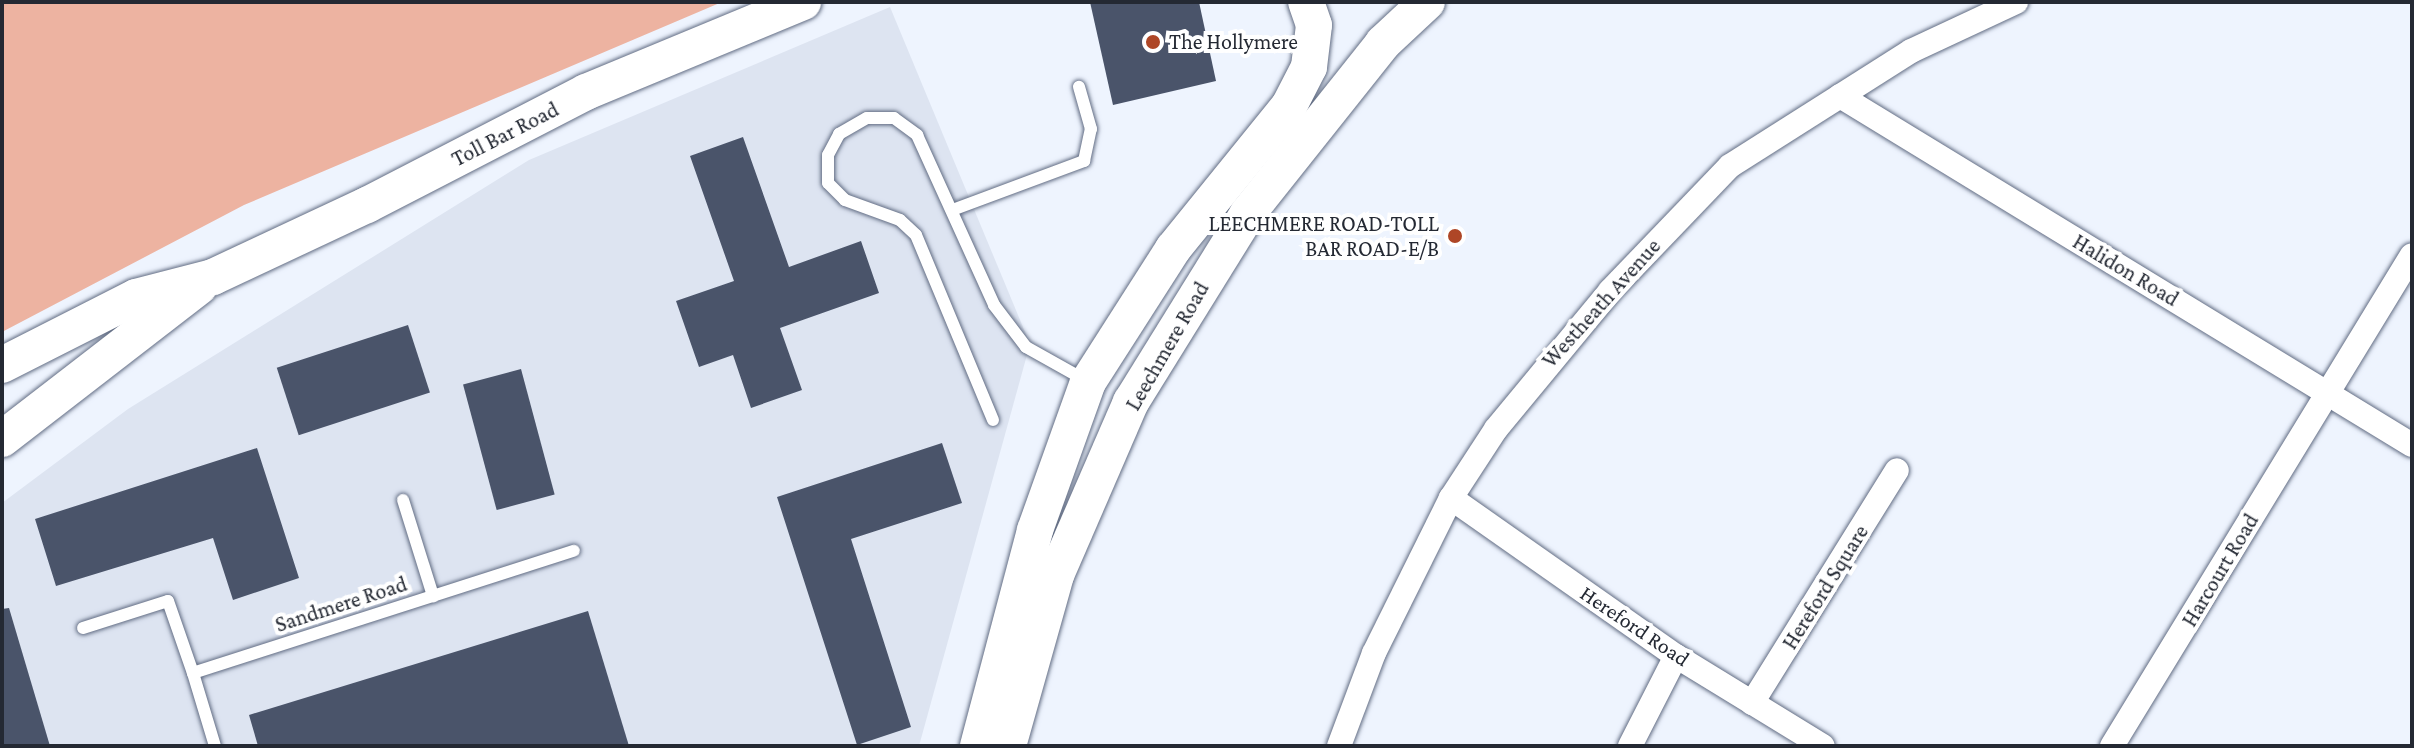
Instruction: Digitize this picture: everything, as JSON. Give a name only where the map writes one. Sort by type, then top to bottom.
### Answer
[{"type":"street","name":"Toll Bar Road","points":[[2,439],[213,277],[586,92],[803,2]]},
{"type":"street","name":"Leechmere Road","points":[[978,746],[1035,530],[1088,382],[1173,249],[1289,106],[1309,67],[1314,25],[1306,2]]},
{"type":"street","name":"Leechmere Road","points":[[1008,746],[1056,575],[1131,402],[1248,213],[1383,43],[1427,2]]},
{"type":"street","name":"Westheath Avenue","points":[[1339,746],[1374,653],[1451,498],[1549,359],[1730,166],[1911,51],[2016,2]]},
{"type":"street","name":"Halidon Road","points":[[1840,96],[2412,445]]},
{"type":"street","name":"Harcourt Road","points":[[2112,746],[2412,255]]},
{"type":"street","name":"Toll Bar Road","points":[[2,365],[136,297],[213,277]]},
{"type":"street","name":"Hereford Square","points":[[1752,703],[1897,470]]},
{"type":"street","name":"Hereford Road","points":[[1451,498],[1676,656],[1823,746]]},
{"type":"street","points":[[1630,746],[1676,656]]},
{"type":"lane","points":[[955,209],[1084,161],[1091,129],[1079,87]]},
{"type":"lane","points":[[993,420],[916,235],[900,220],[845,200],[828,183],[828,155],[839,134],[867,118],[894,118],[923,144],[955,209],[994,305],[1026,347],[1088,382]]},
{"type":"lane","points":[[403,500],[433,596]]},
{"type":"lane","name":"Sandmere Road","points":[[193,673],[574,551]]},
{"type":"lane","points":[[83,628],[168,601],[215,746]]},
{"type":"shaded area","points":[[2,2],[722,2],[244,205],[2,332]]},
{"type":"shaded area","points":[[890,7],[1030,344],[919,746],[2,746],[2,503],[128,409],[529,160]]},
{"type":"building","name":"The Hollymere","points":[[1090,2],[1199,2],[1216,81],[1113,105]]},
{"type":"building","points":[[743,137],[789,267],[861,241],[879,293],[780,328],[802,390],[751,408],[733,355],[699,367],[676,301],[734,281],[690,156]]},
{"type":"building","points":[[408,325],[430,393],[299,435],[277,368]]},
{"type":"building","points":[[521,369],[555,495],[497,510],[463,385]]},
{"type":"building","points":[[942,443],[962,503],[851,539],[911,727],[857,745],[777,497]]},
{"type":"building","points":[[257,448],[299,578],[233,600],[213,538],[56,586],[35,519]]},
{"type":"building","points":[[9,608],[50,746],[2,746],[2,609]]},
{"type":"building","points":[[588,611],[629,746],[258,746],[249,715]]},
{"type":"place","name":"The Hollymere","points":[[1153,42]]},
{"type":"place","name":"LEECHMERE ROAD-TOLL BAR ROAD-E/B","points":[[1455,236]]}]
